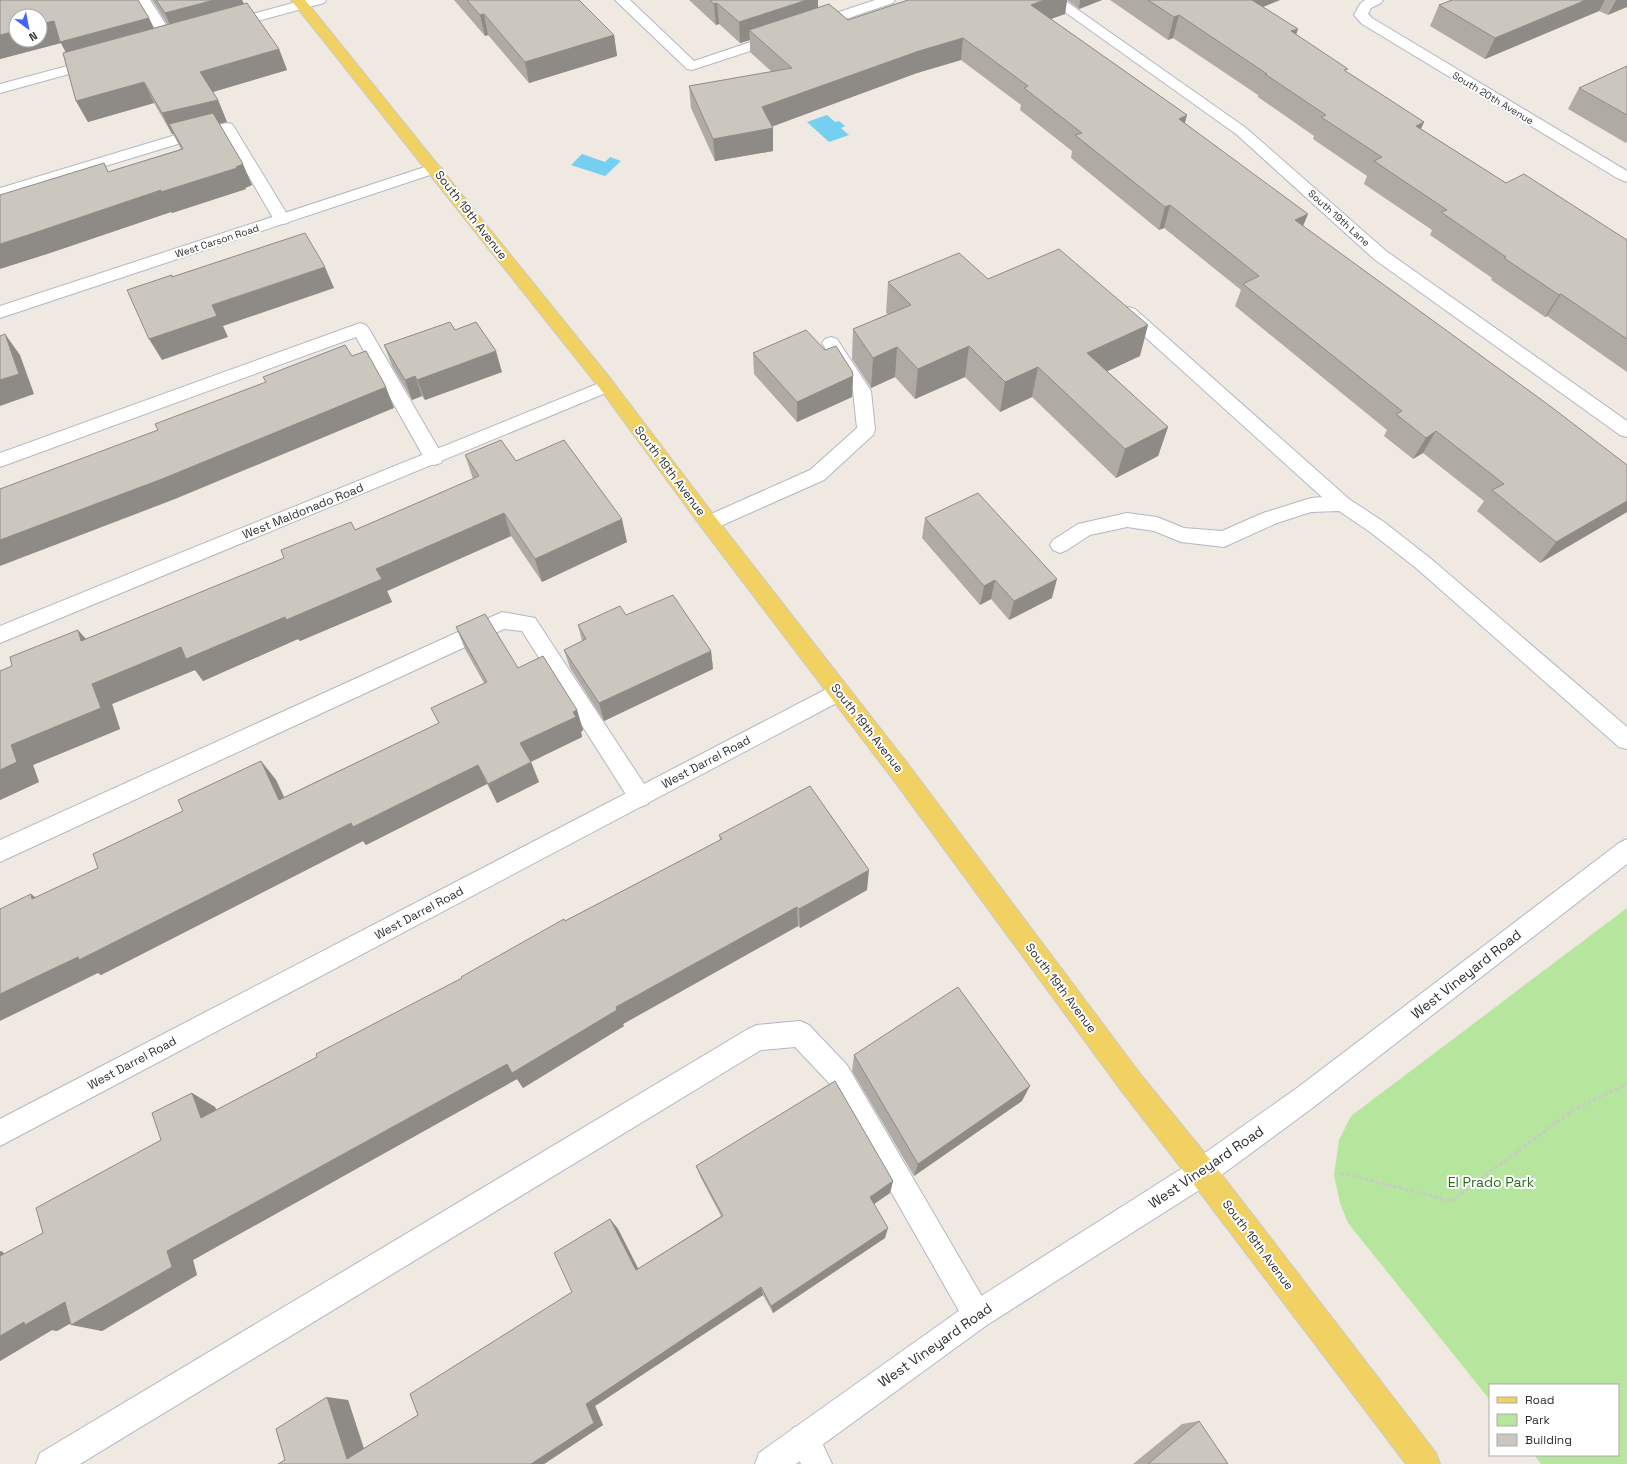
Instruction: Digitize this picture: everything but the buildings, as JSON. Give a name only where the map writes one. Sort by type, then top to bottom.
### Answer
[{"type":"main road","name":"South 19th Avenue","points":[[300,2],[606,386],[838,692],[903,775],[1132,1084],[1202,1172],[1425,1464]]},
{"type":"street","points":[[143,0],[170,42]]},
{"type":"street","points":[[212,30],[300,2],[320,0]]},
{"type":"street","points":[[622,0],[692,66],[790,33]]},
{"type":"street","points":[[805,28],[888,0]]},
{"type":"street","name":"South 19th Lane","points":[[1055,0],[1241,131],[1380,255],[1627,430]]},
{"type":"street","name":"South 20th Avenue","points":[[1376,0],[1364,7],[1361,15],[1367,21],[1627,177]]},
{"type":"street","points":[[155,46],[184,38]]},
{"type":"street","points":[[0,89],[111,58]]},
{"type":"street","points":[[0,193],[187,136],[227,127],[282,219]]},
{"type":"street","name":"West Carson Road","points":[[0,312],[434,169]]},
{"type":"street","points":[[1129,313],[1278,449],[1342,504],[1377,527],[1423,564],[1627,740]]},
{"type":"street","points":[[0,460],[360,329],[434,458]]},
{"type":"street","points":[[709,523],[817,475],[866,430],[862,391],[831,343]]},
{"type":"street","name":"West Maldonado Road","points":[[0,635],[434,458],[606,386]]},
{"type":"street","points":[[1060,545],[1085,529],[1127,520],[1157,524],[1181,535],[1224,539],[1270,518],[1311,506],[1342,504]]},
{"type":"street","points":[[0,851],[502,620],[528,624],[640,796]]},
{"type":"street","name":"West Darrel Road","points":[[0,1133],[838,692]]},
{"type":"street","name":"West Vineyard Road","points":[[770,1464],[810,1452],[977,1315],[1202,1172],[1306,1098],[1627,850]]},
{"type":"street","points":[[51,1464],[757,1038],[800,1034],[838,1074],[977,1315]]},
{"type":"path","points":[[1341,1173],[1451,1201],[1573,1110],[1627,1084]]},
{"type":"green space","name":"El Prado Park","points":[[1627,908],[1627,1464],[1541,1464],[1535,1456],[1619,1456],[1619,1384],[1489,1384],[1489,1399],[1348,1223],[1340,1203],[1334,1175],[1339,1140],[1351,1116]]},
{"type":"water","points":[[827,115],[835,122],[839,121],[845,126],[841,128],[849,135],[829,142],[807,122]]},
{"type":"water","points":[[582,154],[605,162],[610,157],[621,161],[605,176],[571,165]]}]
